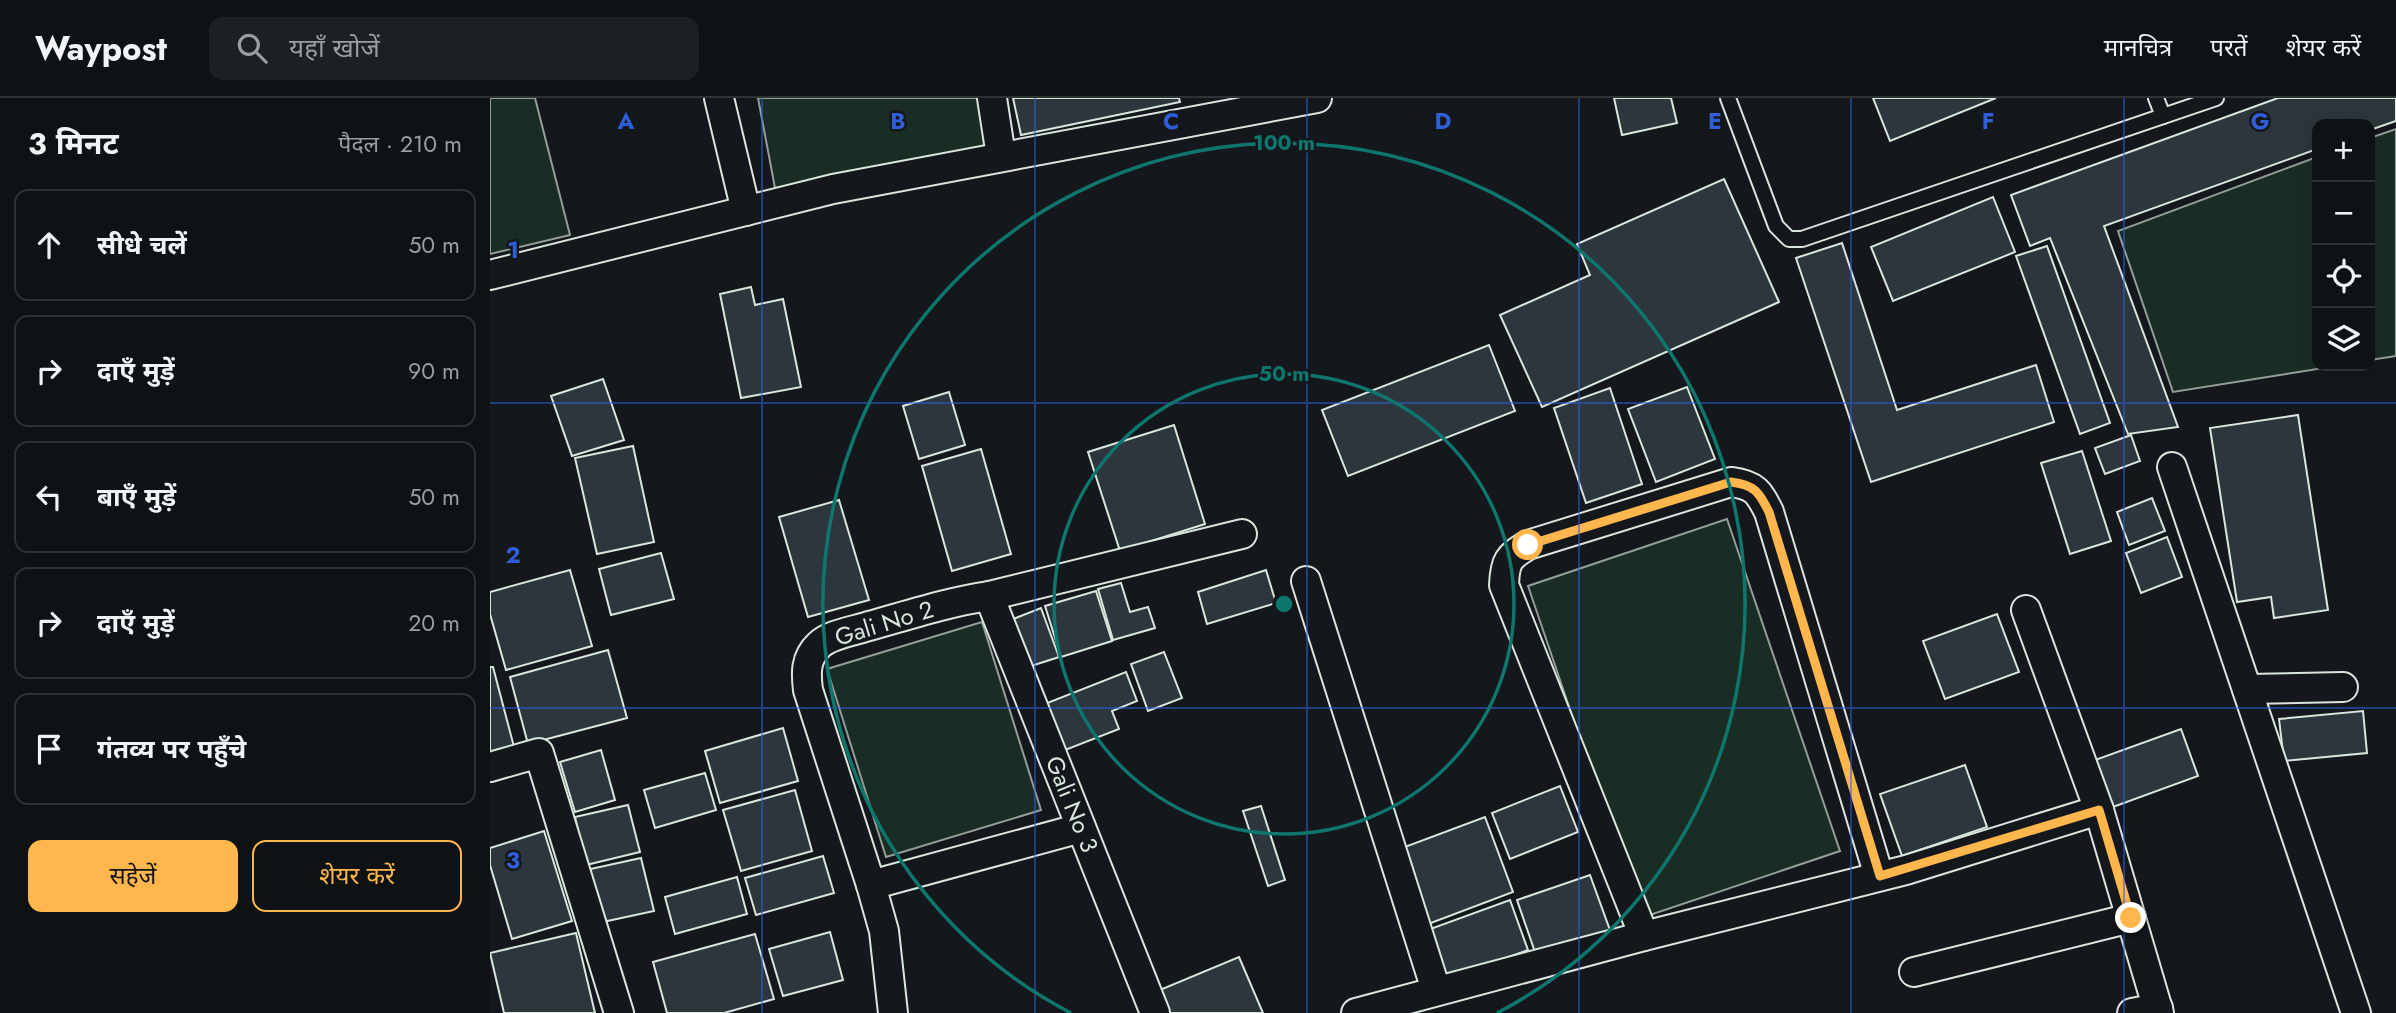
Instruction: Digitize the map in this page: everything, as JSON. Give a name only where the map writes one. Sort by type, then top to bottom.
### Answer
[{"type":"street","points":[[719,98],[746,211]]},
{"type":"street","points":[[992,98],[1001,156]]},
{"type":"street","points":[[490,275],[834,189],[1001,156],[1195,109],[1317,98]]},
{"type":"street","points":[[2172,467],[2356,1013]]},
{"type":"street","points":[[1644,936],[1504,584],[1505,564],[1514,553],[1528,545],[1731,482],[1746,484],[1759,492],[1769,512],[1880,876]]},
{"type":"street","name":"Gali No 2","points":[[893,1013],[884,931],[808,690],[806,671],[811,655],[820,643],[843,634],[956,601],[989,596],[1242,534]]},
{"type":"street","points":[[1306,581],[1436,990]]},
{"type":"street","name":"Gali No 3","points":[[989,596],[1155,1013]]},
{"type":"street","points":[[2026,610],[2099,810],[2131,918],[2150,1012]]},
{"type":"street","points":[[2248,689],[2343,687]]},
{"type":"street","points":[[490,767],[540,753],[619,1013]]},
{"type":"street","points":[[1356,1013],[1880,876],[2099,810]]},
{"type":"street","points":[[871,884],[1081,828]]},
{"type":"street","points":[[1913,972],[2131,918]]},
{"type":"lane","points":[[1728,98],[1776,226],[1789,239],[1802,239],[2216,98]]},
{"type":"lane","points":[[2156,98],[2163,116]]},
{"type":"green space","points":[[490,98],[535,98],[570,235],[490,254]]},
{"type":"green space","points":[[758,98],[980,98],[989,150],[775,188]]},
{"type":"green space","points":[[2396,129],[2396,356],[2375,359],[2375,182],[2375,136]]},
{"type":"green space","points":[[2312,159],[2312,370],[2173,392],[2118,231]]},
{"type":"green space","points":[[1727,519],[1840,851],[1641,918],[1528,586]]},
{"type":"green space","points":[[982,622],[1041,810],[886,857],[827,669]]},
{"type":"building","points":[[1013,98],[1179,98],[1180,102],[1021,135]]},
{"type":"building","points":[[1614,98],[1671,98],[1677,123],[1622,135]]},
{"type":"building","points":[[1873,98],[1996,98],[1890,141]]},
{"type":"building","points":[[2278,98],[2396,98],[2396,121],[2375,128],[2375,119],[2312,119],[2312,151],[2104,226],[2178,427],[2128,434],[2050,238],[2030,246],[2011,195]]},
{"type":"building","points":[[1724,179],[1779,302],[1542,407],[1500,315],[1590,275],[1577,244]]},
{"type":"building","points":[[1993,197],[2015,252],[1893,301],[1871,247]]},
{"type":"building","points":[[1842,243],[1897,410],[2036,365],[2054,422],[1871,482],[1796,258]]},
{"type":"building","points":[[2047,246],[2110,423],[2080,434],[2016,256]]},
{"type":"building","points":[[751,287],[755,305],[783,299],[801,387],[741,398],[720,294]]},
{"type":"building","points":[[1489,345],[1515,411],[1348,476],[1322,410]]},
{"type":"building","points":[[603,379],[624,440],[572,456],[551,396]]},
{"type":"building","points":[[1687,387],[1715,459],[1656,482],[1628,409]]},
{"type":"building","points":[[1610,388],[1642,484],[1586,503],[1554,408]]},
{"type":"building","points":[[949,392],[965,445],[919,459],[903,406]]},
{"type":"building","points":[[2298,415],[2328,610],[2274,618],[2271,597],[2237,602],[2210,428]]},
{"type":"building","points":[[1174,425],[1205,524],[1120,551],[1088,452]]},
{"type":"building","points":[[2131,435],[2140,461],[2105,474],[2095,448]]},
{"type":"building","points":[[633,446],[654,542],[597,554],[575,458]]},
{"type":"building","points":[[981,449],[1011,554],[952,571],[922,466]]},
{"type":"building","points":[[2082,451],[2111,541],[2070,554],[2041,463]]},
{"type":"building","points":[[2152,498],[2165,531],[2129,545],[2117,512]]},
{"type":"building","points":[[839,500],[869,600],[808,617],[779,517]]},
{"type":"building","points":[[2167,537],[2182,577],[2141,593],[2126,553]]},
{"type":"building","points":[[661,553],[674,599],[611,615],[599,569]]},
{"type":"building","points":[[570,570],[592,646],[506,670],[490,614],[490,592]]},
{"type":"building","points":[[1266,570],[1276,603],[1207,624],[1198,592]]},
{"type":"building","points":[[1121,583],[1130,612],[1148,607],[1155,628],[1113,640],[1098,589]]},
{"type":"building","points":[[1096,591],[1112,641],[1061,657],[1045,606]]},
{"type":"building","points":[[1041,608],[1059,657],[1025,668],[1008,621]]},
{"type":"building","points":[[1997,614],[2019,672],[1945,699],[1923,641]]},
{"type":"building","points":[[608,650],[627,718],[528,744],[510,677]]},
{"type":"building","points":[[1164,652],[1182,698],[1148,711],[1131,664]]},
{"type":"building","points":[[490,667],[493,667],[514,747],[490,753]]},
{"type":"building","points":[[1126,672],[1137,701],[1112,711],[1119,729],[1055,754],[1037,707]]},
{"type":"building","points":[[2363,711],[2367,753],[2284,761],[2279,719]]},
{"type":"building","points":[[783,728],[798,781],[720,803],[705,751]]},
{"type":"building","points":[[2181,729],[2198,776],[2113,807],[2095,760]]},
{"type":"building","points":[[601,750],[615,800],[575,812],[560,762]]},
{"type":"building","points":[[1965,765],[1987,827],[1902,856],[1880,794]]},
{"type":"building","points":[[705,773],[716,810],[655,828],[644,790]]},
{"type":"building","points":[[1560,786],[1578,832],[1510,859],[1492,813]]},
{"type":"building","points":[[795,790],[812,851],[741,871],[723,810]]},
{"type":"building","points":[[628,805],[640,852],[586,865],[575,817]]},
{"type":"building","points":[[1261,806],[1285,880],[1268,886],[1243,811]]},
{"type":"building","points":[[1485,817],[1513,892],[1423,926],[1394,851]]},
{"type":"building","points":[[544,831],[572,921],[512,939],[490,865],[490,848]]},
{"type":"building","points":[[823,856],[834,893],[756,915],[745,878]]},
{"type":"building","points":[[641,858],[654,911],[598,923],[586,870]]},
{"type":"building","points":[[1590,875],[1611,933],[1537,958],[1517,900]]},
{"type":"building","points":[[737,877],[747,914],[675,934],[665,897]]},
{"type":"building","points":[[1510,900],[1528,950],[1440,981],[1422,932]]},
{"type":"building","points":[[830,932],[843,980],[783,996],[769,949]]},
{"type":"building","points":[[576,933],[595,1013],[504,1013],[490,953]]},
{"type":"building","points":[[755,934],[774,999],[724,1013],[667,1013],[653,962]]},
{"type":"building","points":[[1239,957],[1263,1013],[1164,1013],[1155,992]]},
{"type":"route","points":[[1528,545],[1731,482],[1746,484],[1759,492],[1769,512],[1880,876],[2099,810],[2131,918]]}]
